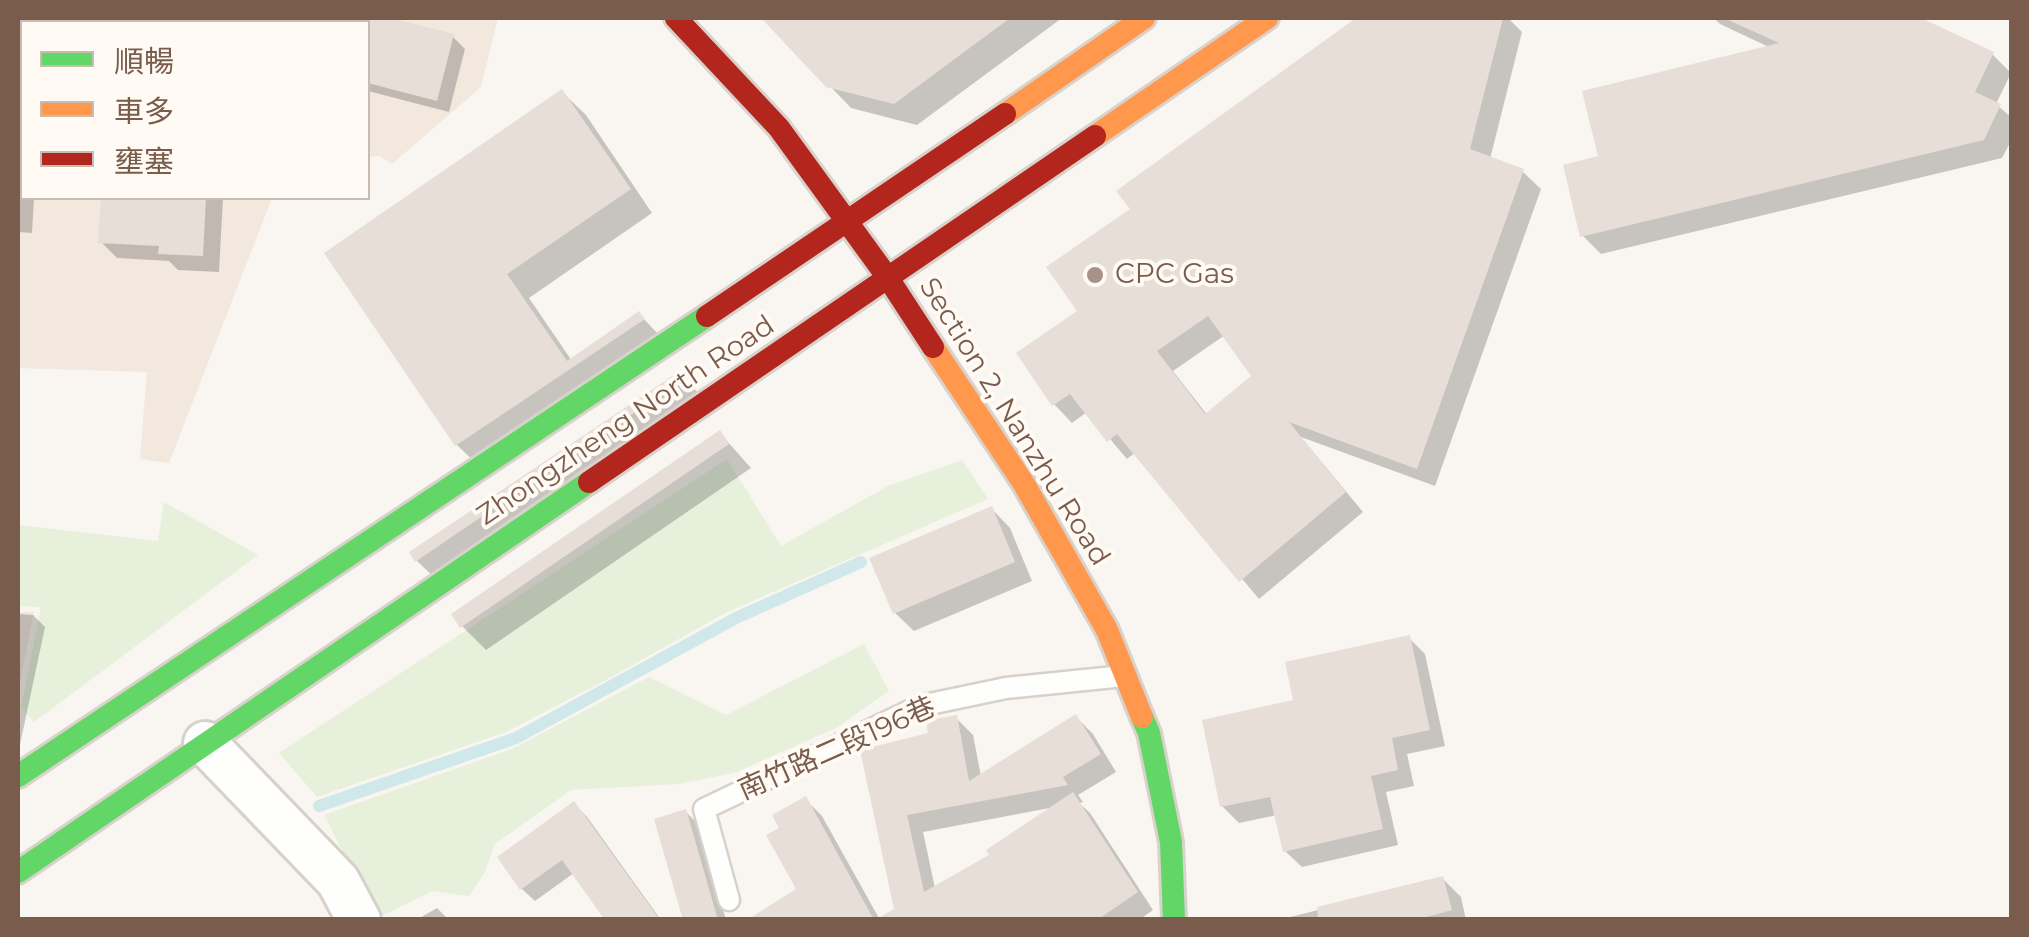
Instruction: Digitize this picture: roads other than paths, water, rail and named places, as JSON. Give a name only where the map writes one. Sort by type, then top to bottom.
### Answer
[{"type":"street","name":"Section 2, Nanzhu Road","points":[[676,18],[779,128],[888,278],[1024,484],[1107,630],[1149,733],[1168,824],[1174,920]]},
{"type":"street","name":"Zhongzheng North Road","points":[[18,776],[847,222],[1144,18]]},
{"type":"street","name":"Zhongzheng North Road","points":[[18,872],[1267,18]]},
{"type":"street","points":[[206,742],[338,881],[359,920]]},
{"type":"lane","name":"南竹路二段196巷","points":[[729,900],[704,809],[920,706],[1006,688],[1126,676]]},
{"type":"waterway","points":[[319,806],[516,738],[736,618],[861,562]]},
{"type":"place","name":"CPC Gas","points":[[1095,275]]}]
